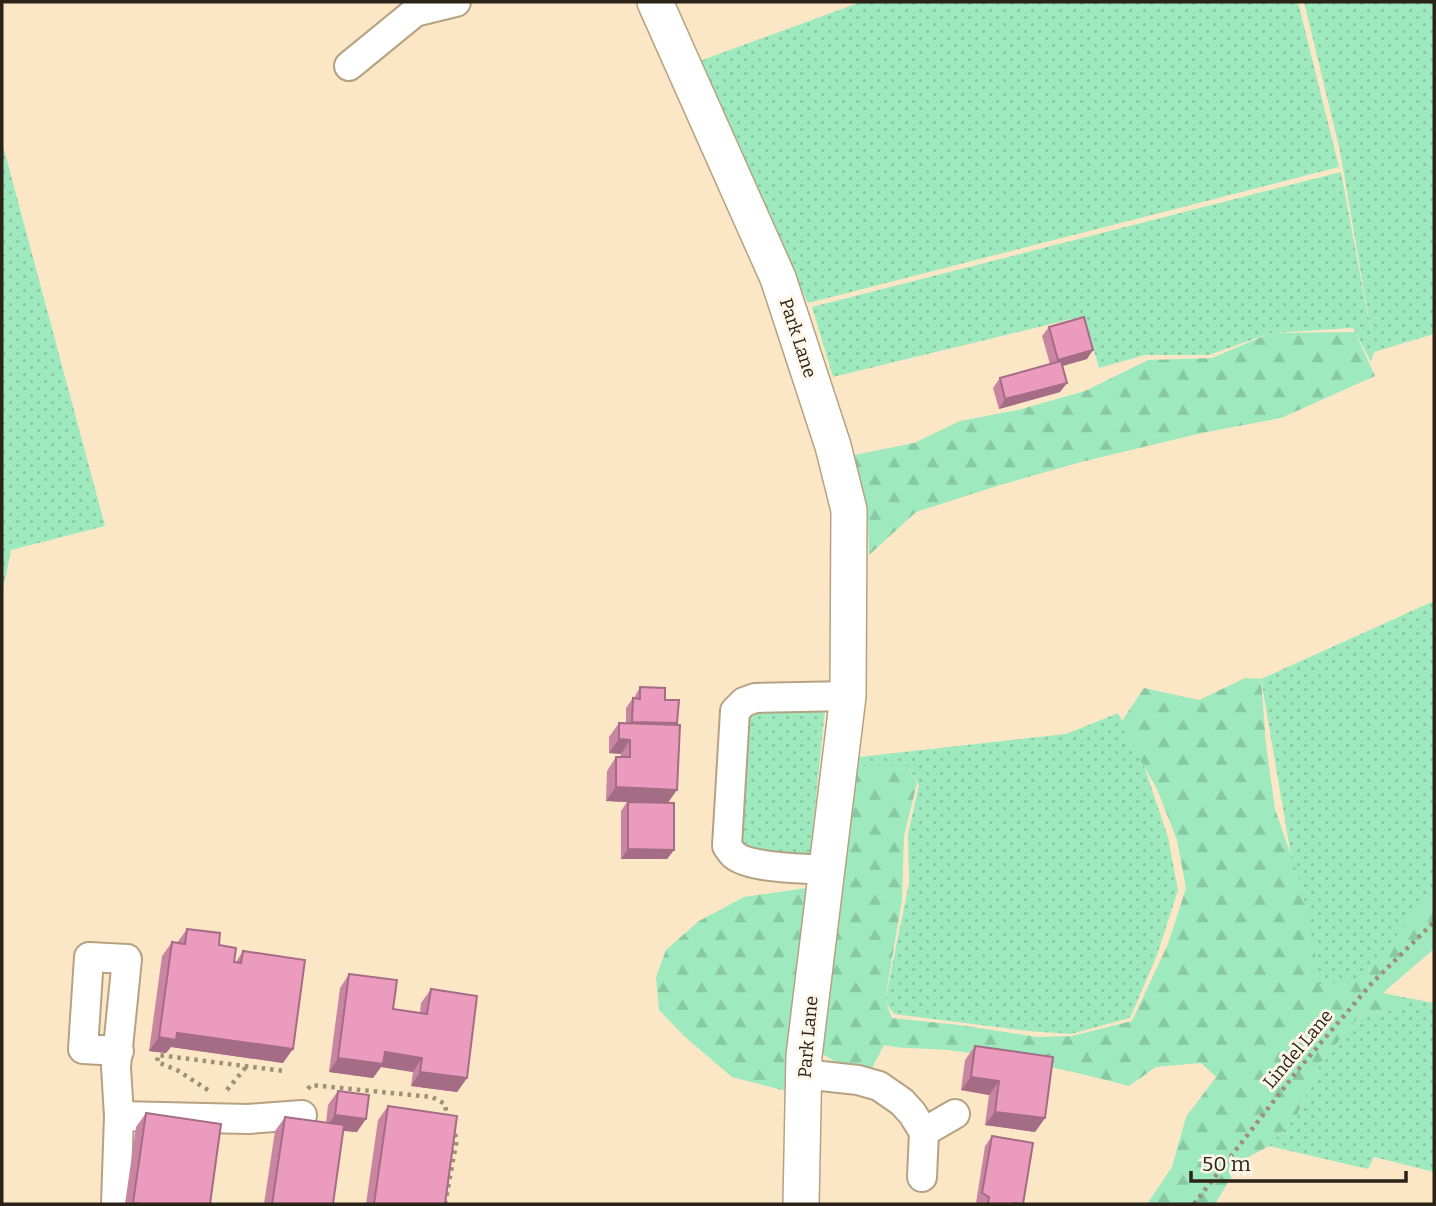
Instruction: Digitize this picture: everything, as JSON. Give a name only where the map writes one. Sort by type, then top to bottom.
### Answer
[{"type":"main road","name":"Park Lane","points":[[655,2],[778,278],[832,446],[849,510],[848,695],[804,1056],[801,1204]]},
{"type":"street","points":[[349,65],[415,12],[456,2]]},
{"type":"street","points":[[827,870],[743,860],[727,846],[736,711],[744,702],[755,698],[848,695]]},
{"type":"street","points":[[116,1204],[119,1116],[116,1067],[119,1051]]},
{"type":"street","points":[[803,1074],[859,1080],[879,1086],[902,1102],[924,1132],[922,1177]]},
{"type":"street","points":[[924,1132],[955,1114]]},
{"type":"street","points":[[119,1116],[248,1119],[294,1116]]},
{"type":"path","name":"Lindel Lane","points":[[1194,1204],[1297,1071],[1371,984],[1434,922]]},
{"type":"path","points":[[158,1062],[158,1055],[284,1071]]},
{"type":"path","points":[[220,1098],[246,1067]]},
{"type":"path","points":[[294,1116],[311,1085],[432,1097],[445,1104],[446,1125],[453,1130],[457,1139],[445,1204]]},
{"type":"green space","points":[[861,2],[1298,2],[1339,167],[808,303],[735,151],[697,62]]},
{"type":"green space","points":[[1304,2],[1434,2],[1434,334],[1374,352],[1371,362],[1353,328],[1271,333],[1209,355],[1145,355],[1099,368],[1084,316],[833,377],[812,307],[1341,172],[1373,343],[1340,151]]},
{"type":"green space","points":[[2,142],[105,526],[11,550],[2,594]]},
{"type":"green space","points":[[1355,332],[1375,376],[1281,418],[1202,433],[1081,462],[916,512],[869,555],[868,514],[854,455],[914,443],[960,421],[1018,410],[1085,391],[1148,360],[1212,358],[1271,333]]},
{"type":"green space","points":[[1434,601],[1434,949],[1377,998],[1314,991],[1261,679]]},
{"type":"green space","points":[[1245,678],[1261,679],[1275,809],[1301,885],[1319,984],[1356,982],[1434,892],[1434,942],[1383,993],[1403,997],[1399,1003],[1385,1012],[1361,1014],[1321,1062],[1297,1115],[1269,1146],[1241,1161],[1215,1204],[1147,1204],[1172,1167],[1186,1117],[1216,1077],[1201,1063],[1156,1067],[1129,1086],[994,1056],[884,1045],[870,1072],[854,1072],[819,1052],[850,794],[859,766],[907,766],[917,783],[904,836],[902,900],[885,1000],[892,1018],[1037,1037],[1072,1036],[1132,1021],[1168,944],[1186,888],[1177,840],[1157,789],[1120,724],[1144,688],[1199,700]]},
{"type":"green space","points":[[767,709],[825,709],[810,856],[760,853],[741,841],[749,716]]},
{"type":"green space","points":[[1118,713],[1143,763],[1168,837],[1178,890],[1157,955],[1130,1018],[1071,1034],[894,1014],[885,1001],[909,883],[908,834],[919,785],[907,766],[855,768],[859,757],[1066,734]]},
{"type":"green space","points":[[806,888],[790,1025],[786,1091],[732,1077],[685,1037],[659,1010],[656,977],[666,950],[699,921],[744,897]]},
{"type":"green space","points":[[1403,997],[1434,1003],[1434,1172],[1374,1157],[1368,1169],[1269,1146],[1297,1115],[1321,1062],[1361,1014],[1390,1010]]},
{"type":"building","points":[[1084,317],[1093,350],[1058,360],[1049,327]]},
{"type":"building","points":[[1061,361],[1067,383],[1005,399],[1000,378]]},
{"type":"building","points":[[640,687],[665,688],[665,700],[679,700],[677,723],[632,722],[633,698],[640,699]]},
{"type":"building","points":[[619,723],[680,725],[677,790],[616,787],[616,757],[630,757],[630,740],[619,739]]},
{"type":"building","points":[[628,802],[674,803],[674,850],[628,849]]},
{"type":"building","points":[[187,929],[220,933],[219,945],[236,948],[234,962],[241,963],[243,951],[305,960],[293,1049],[177,1033],[176,1040],[159,1037],[172,942],[185,944]]},
{"type":"building","points":[[349,974],[397,980],[393,1009],[427,1014],[431,989],[477,996],[467,1078],[420,1072],[422,1058],[385,1052],[383,1064],[338,1058]]},
{"type":"building","points":[[975,1046],[1053,1057],[1045,1118],[995,1112],[999,1081],[971,1077]]},
{"type":"building","points":[[338,1091],[369,1095],[366,1119],[335,1115]]},
{"type":"building","points":[[388,1106],[457,1116],[445,1204],[374,1204]]},
{"type":"building","points":[[146,1113],[221,1124],[210,1204],[133,1203]]},
{"type":"building","points":[[285,1117],[344,1125],[333,1204],[272,1204]]},
{"type":"building","points":[[992,1136],[1033,1143],[1023,1204],[988,1204],[989,1197],[982,1193]]}]
